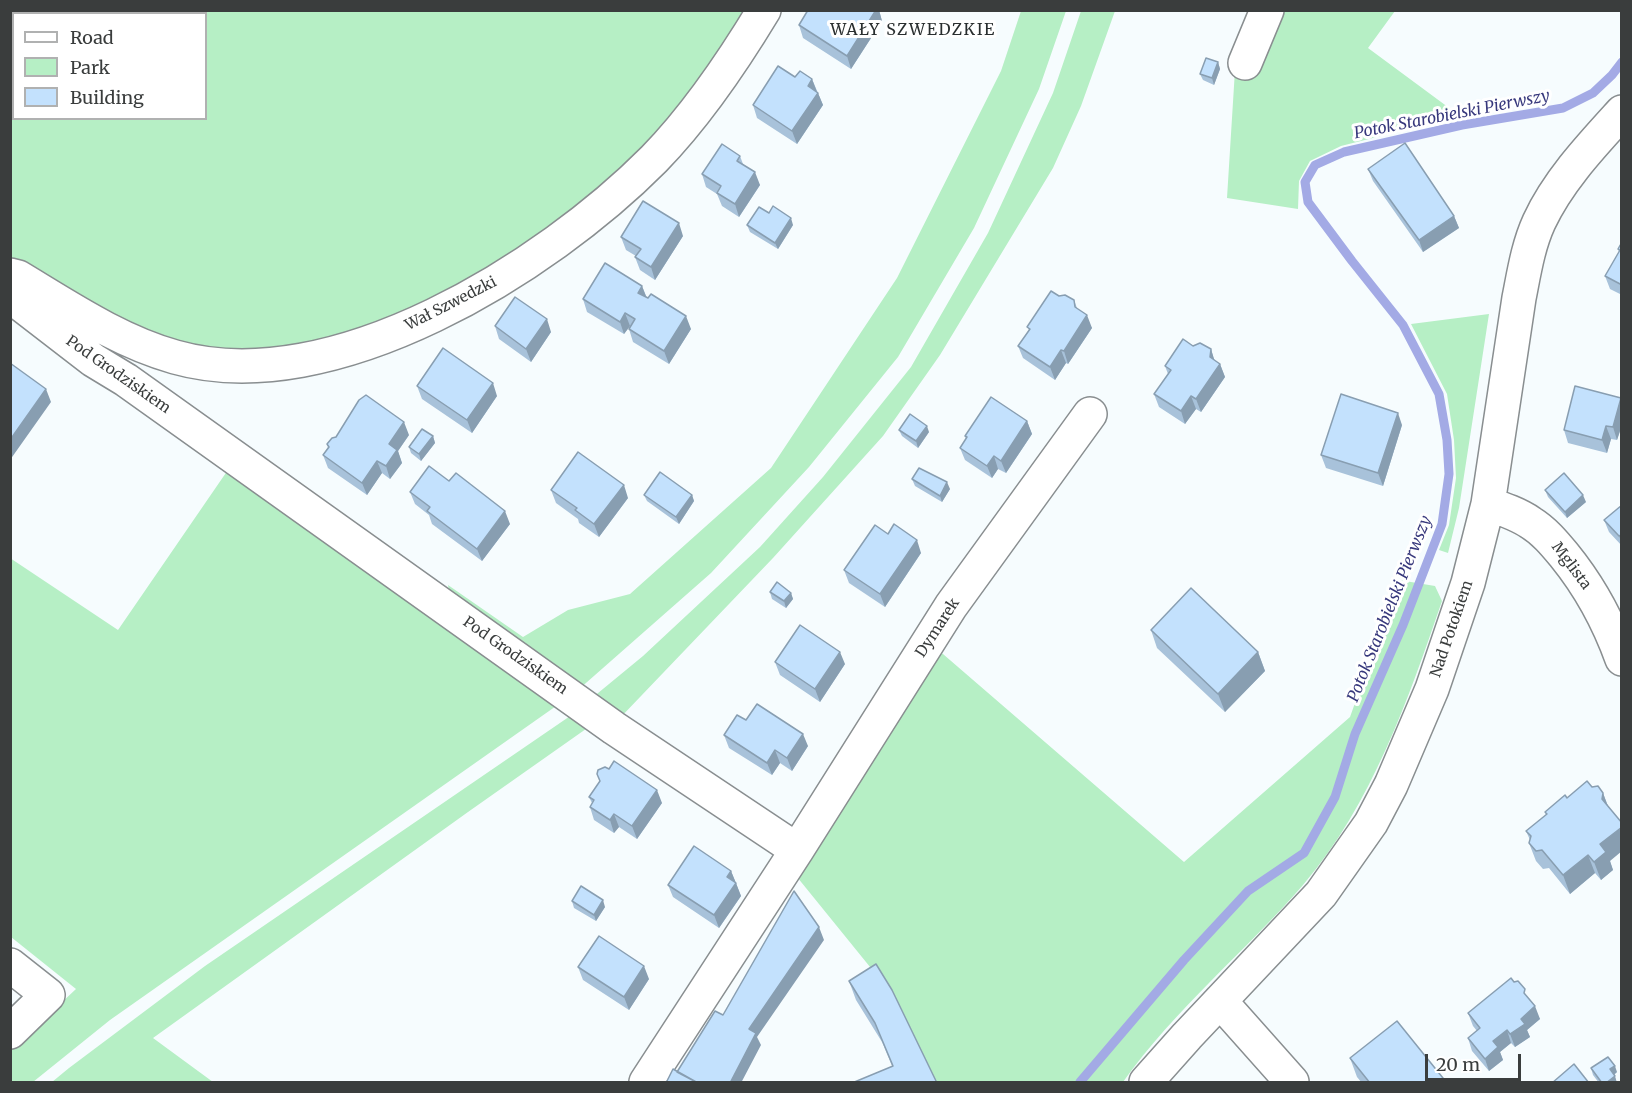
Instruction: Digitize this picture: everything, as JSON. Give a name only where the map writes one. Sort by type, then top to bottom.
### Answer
[{"type":"street","name":"Wał Szwedzki","points":[[10,275],[92,322],[130,340],[176,357],[222,364],[265,366],[307,359],[372,340],[419,323],[486,287],[554,245],[604,204],[654,159],[696,111],[736,58],[764,10]]},
{"type":"street","points":[[1245,63],[1268,10]]},
{"type":"street","name":"Nad Potokiem","points":[[1146,1083],[1220,1000],[1321,894],[1371,823],[1391,785],[1432,689],[1468,583],[1488,504],[1519,298],[1530,247],[1551,198],[1564,179],[1617,126]]},
{"type":"street","name":"Pod Grodziskiem","points":[[10,296],[93,360],[126,380],[615,728],[797,850]]},
{"type":"street","name":"Dymarek","points":[[797,850],[951,606],[1090,414]]},
{"type":"street","name":"Mglista","points":[[1488,504],[1531,523],[1548,536],[1586,584],[1603,612],[1622,659]]},
{"type":"street","points":[[646,1083],[797,850]]},
{"type":"street","points":[[10,965],[48,996],[10,1032]]},
{"type":"street","points":[[1220,1000],[1292,1083]]},
{"type":"green space","points":[[10,11],[756,11],[737,40],[602,196],[406,319],[261,356],[185,350],[11,268]]},
{"type":"green space","points":[[1021,11],[1066,11],[1039,89],[974,228],[898,357],[809,467],[711,573],[578,690],[451,603],[448,585],[523,637],[568,610],[630,594],[771,468],[897,278],[1001,71]]},
{"type":"green space","points":[[1081,11],[1115,11],[1081,106],[1053,168],[940,355],[883,436],[773,558],[619,719],[592,698],[643,656],[760,547],[823,477],[911,367],[988,233],[1053,93]]},
{"type":"green space","points":[[1276,11],[1395,11],[1368,48],[1460,116],[1341,146],[1310,161],[1299,181],[1298,209],[1227,198],[1235,70]]},
{"type":"green space","points":[[1489,314],[1459,508],[1448,553],[1439,550],[1449,525],[1456,478],[1454,440],[1447,394],[1411,324]]},
{"type":"green space","points":[[232,464],[559,704],[110,1020],[33,1082],[11,1082],[11,1050],[76,989],[11,937],[10,558],[118,630]]},
{"type":"green space","points":[[1399,580],[1435,586],[1442,601],[1416,676],[1386,750],[1368,786],[1327,854],[1303,885],[1165,1030],[1123,1082],[935,1082],[883,983],[793,872],[936,648],[1184,862],[1350,717]]},
{"type":"green space","points":[[576,712],[593,724],[153,1038],[213,1082],[52,1082],[205,966]]},
{"type":"building","points":[[808,10],[876,10],[847,56],[799,25]]},
{"type":"building","points":[[1206,58],[1218,62],[1212,78],[1200,74]]},
{"type":"building","points":[[778,66],[795,77],[800,71],[812,79],[808,86],[818,93],[792,131],[753,105]]},
{"type":"building","points":[[1405,143],[1454,216],[1419,240],[1368,169]]},
{"type":"building","points":[[722,144],[740,156],[737,161],[755,172],[735,204],[717,193],[721,186],[702,174]]},
{"type":"building","points":[[643,201],[679,223],[651,267],[635,257],[641,249],[621,237]]},
{"type":"building","points":[[773,206],[791,218],[775,243],[747,225],[759,207],[769,213]]},
{"type":"building","points":[[1622,242],[1622,285],[1605,276]]},
{"type":"building","points":[[605,263],[642,286],[638,293],[648,298],[651,294],[686,316],[664,351],[629,329],[635,319],[625,313],[620,322],[583,299]]},
{"type":"building","points":[[1051,291],[1074,300],[1075,307],[1087,315],[1064,351],[1061,350],[1050,367],[1018,346],[1030,329],[1027,327]]},
{"type":"building","points":[[515,297],[547,319],[526,349],[495,326]]},
{"type":"building","points":[[1183,339],[1193,346],[1200,343],[1211,349],[1210,357],[1220,364],[1196,399],[1191,396],[1181,411],[1154,394],[1171,370],[1165,366]]},
{"type":"building","points":[[443,348],[493,383],[467,420],[417,386]]},
{"type":"building","points":[[10,363],[46,389],[10,440]]},
{"type":"building","points":[[1575,386],[1621,398],[1613,427],[1606,426],[1602,440],[1564,430]]},
{"type":"building","points":[[1341,394],[1398,413],[1378,473],[1321,455]]},
{"type":"building","points":[[366,395],[404,422],[389,444],[397,450],[386,466],[377,461],[362,483],[323,455],[329,447],[327,444],[336,437],[359,400]]},
{"type":"building","points":[[991,397],[1027,421],[1001,461],[994,456],[987,466],[960,448],[967,437],[965,436]]},
{"type":"building","points":[[910,414],[927,426],[916,441],[899,430]]},
{"type":"building","points":[[422,429],[433,436],[419,454],[409,447]]},
{"type":"building","points":[[578,452],[624,485],[594,524],[575,510],[577,508],[551,490]]},
{"type":"building","points":[[429,466],[449,481],[456,473],[505,511],[477,549],[427,511],[430,507],[410,492]]},
{"type":"building","points":[[919,468],[947,482],[940,496],[912,479]]},
{"type":"building","points":[[660,472],[692,495],[676,517],[644,495]]},
{"type":"building","points":[[1564,473],[1583,495],[1565,512],[1545,490]]},
{"type":"building","points":[[1622,505],[1622,534],[1619,536],[1604,520]]},
{"type":"building","points":[[894,524],[917,540],[880,594],[844,570],[875,525],[888,534]]},
{"type":"building","points":[[777,582],[791,593],[784,601],[770,592]]},
{"type":"building","points":[[1191,588],[1258,652],[1218,694],[1151,630]]},
{"type":"building","points":[[800,625],[840,652],[815,689],[775,662]]},
{"type":"building","points":[[757,704],[803,734],[787,758],[775,750],[767,763],[724,735],[737,715],[746,720]]},
{"type":"building","points":[[614,761],[657,790],[632,826],[614,814],[610,820],[590,807],[594,800],[589,797],[600,781],[598,770],[605,767],[609,769]]},
{"type":"building","points":[[1587,781],[1592,787],[1598,786],[1603,793],[1602,799],[1622,823],[1622,827],[1600,844],[1606,852],[1594,862],[1588,855],[1563,875],[1542,850],[1536,851],[1529,843],[1531,836],[1526,831],[1565,795],[1567,798]]},
{"type":"building","points":[[694,846],[731,871],[727,877],[736,883],[714,915],[668,885]]},
{"type":"building","points":[[581,886],[603,900],[594,915],[572,901]]},
{"type":"building","points":[[794,891],[819,927],[749,1029],[756,1033],[730,1083],[698,1083],[677,1072],[715,1011],[723,1015]]},
{"type":"building","points":[[599,936],[644,966],[624,997],[578,967]]},
{"type":"building","points":[[876,964],[892,990],[937,1083],[852,1083],[893,1066],[875,1023],[849,981]]},
{"type":"building","points":[[1511,978],[1514,982],[1518,981],[1525,989],[1524,993],[1535,1006],[1521,1019],[1525,1024],[1510,1034],[1507,1030],[1493,1041],[1498,1047],[1485,1059],[1468,1038],[1480,1028],[1468,1013]]},
{"type":"building","points":[[1397,1021],[1447,1083],[1370,1083],[1350,1058]]},
{"type":"building","points":[[1608,1057],[1615,1066],[1610,1069],[1615,1076],[1606,1083],[1602,1083],[1591,1068]]},
{"type":"building","points":[[1574,1064],[1589,1083],[1552,1083]]},
{"type":"building","points":[[673,1069],[698,1083],[666,1083]]},
{"type":"waterway","name":"Potok Starobielski Pierwszy","points":[[1080,1082],[1184,960],[1248,891],[1304,853],[1335,797],[1355,734],[1403,625],[1442,524],[1449,474],[1447,440],[1439,394],[1403,325],[1308,202],[1305,182],[1315,165],[1344,152],[1462,125],[1563,108],[1593,93],[1622,62]]},
{"type":"district","name":"WAŁY SZWEDZKIE","points":[[913,30]]}]
